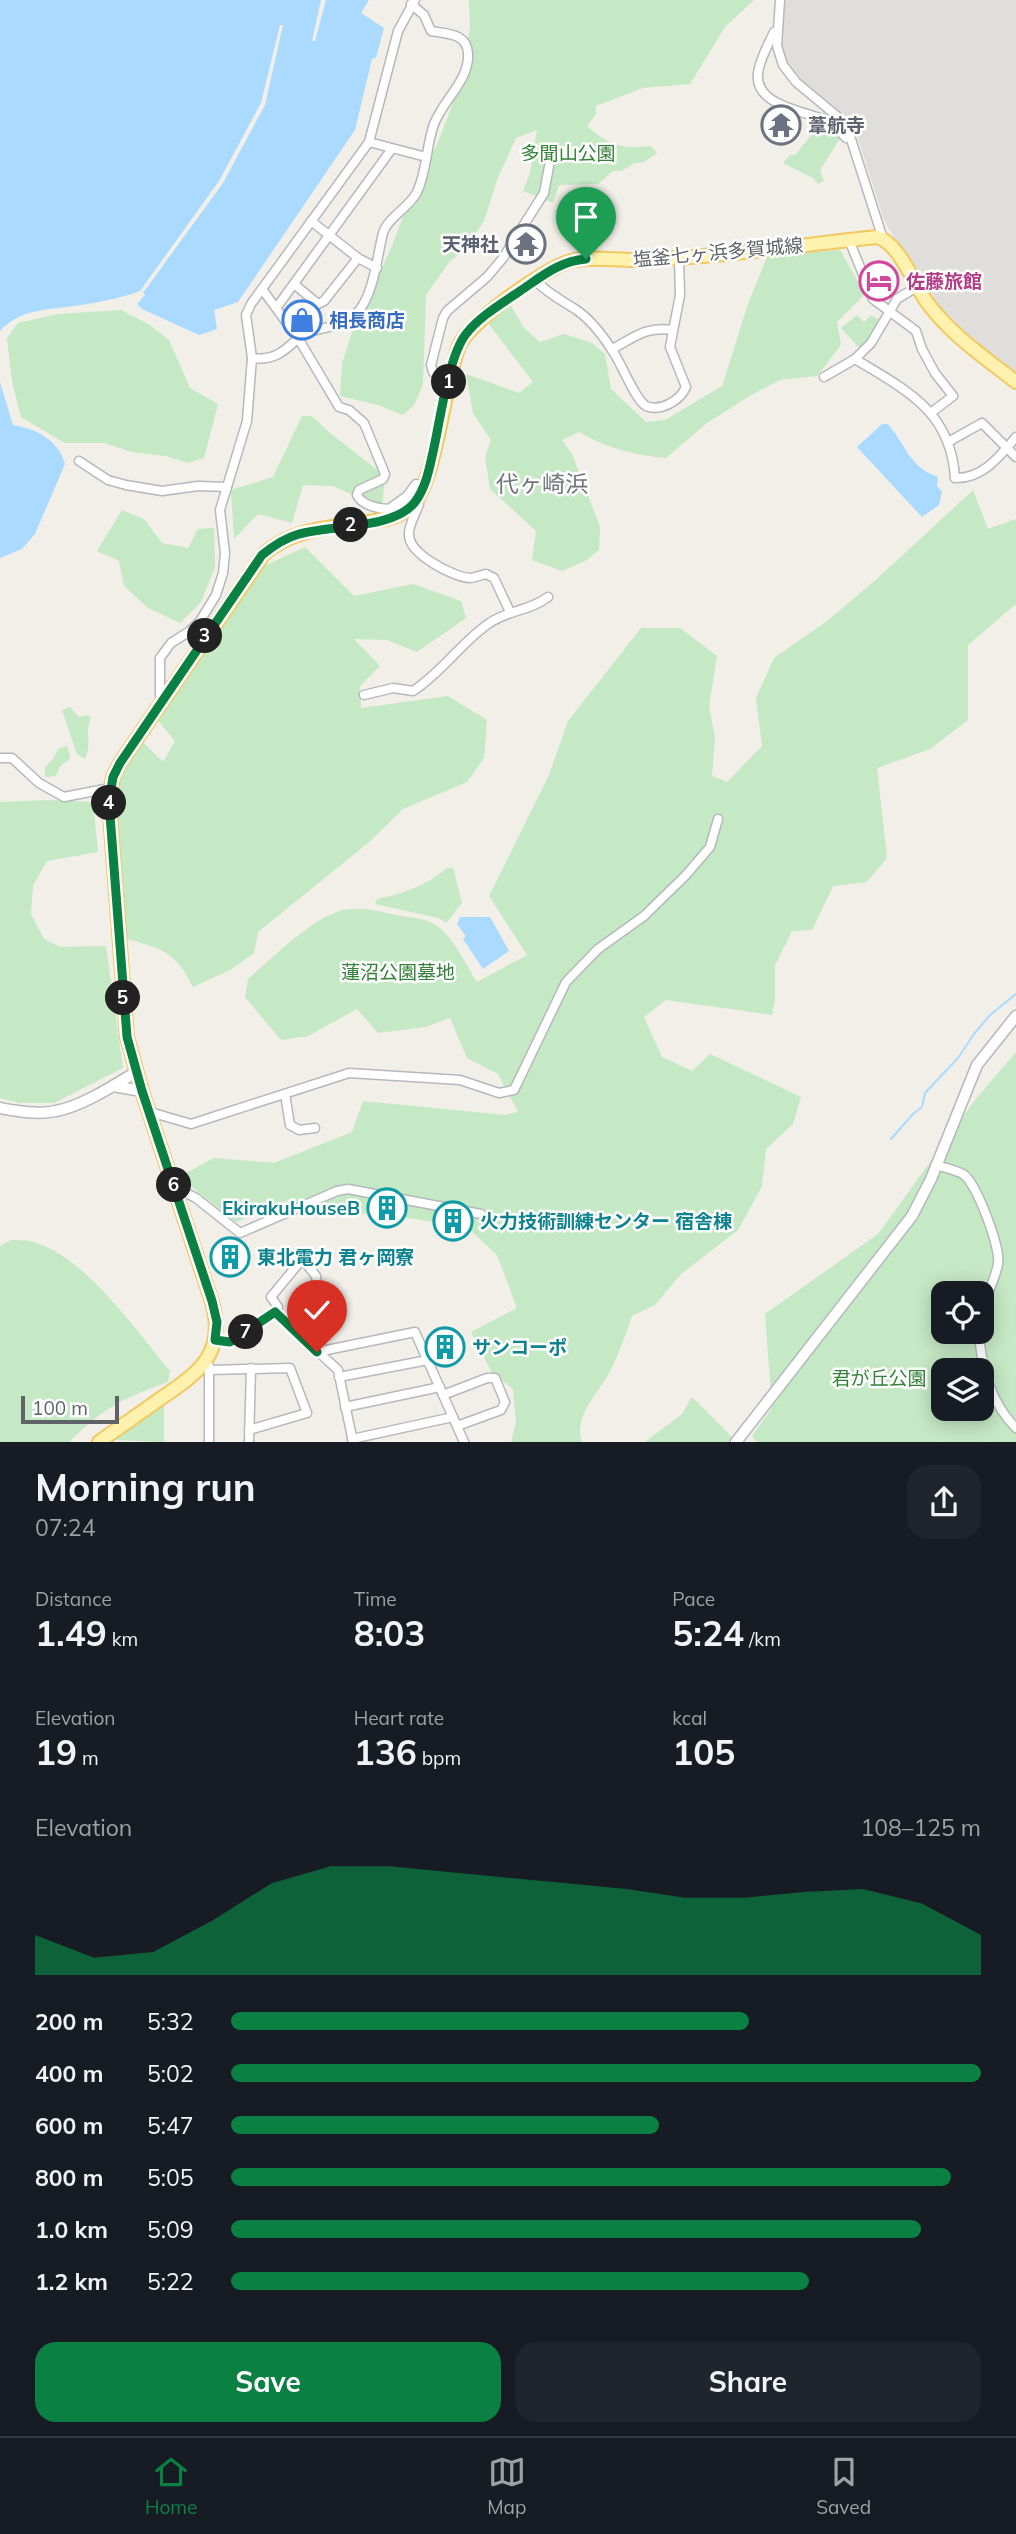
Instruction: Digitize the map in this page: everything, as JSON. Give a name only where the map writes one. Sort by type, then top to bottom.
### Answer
[{"type":"main road","name":"塩釜七ヶ浜多賀城線","points":[[99,1442],[208,1365],[215,1340],[215,1313],[142,1091],[127,1037],[109,802],[110,788],[120,763],[250,572],[272,547],[291,537],[309,532],[390,518],[406,511],[417,499],[424,487],[449,380],[465,335],[479,321],[536,280],[555,267],[575,260],[679,257],[883,239]]},
{"type":"main road","points":[[883,239],[890,243],[939,317],[960,338],[1016,382]]},
{"type":"street","points":[[780,0],[777,46],[783,65],[796,82],[838,117],[850,136],[883,239]]},
{"type":"street","points":[[162,699],[160,658],[172,643],[200,621],[220,584],[225,562],[220,510],[247,421],[253,358],[246,315],[369,142],[398,31],[413,2],[424,15],[431,31],[459,37],[465,41],[468,51],[463,76],[434,124],[417,193],[384,230],[377,268],[360,310],[354,317],[302,334],[284,352],[267,360],[253,358]]},
{"type":"street","points":[[777,26],[758,68],[761,90],[775,102],[828,121],[854,149]]},
{"type":"street","points":[[369,142],[391,150],[426,157]]},
{"type":"street","points":[[277,307],[391,150]]},
{"type":"street","points":[[449,380],[433,372],[430,365],[443,318],[447,311],[487,277],[503,258],[544,193],[551,156]]},
{"type":"street","points":[[312,221],[358,258],[377,268]]},
{"type":"street","points":[[849,240],[873,299],[916,331],[935,373],[953,396],[932,412]]},
{"type":"street","points":[[536,280],[551,295],[585,317],[612,349],[640,403],[655,409],[683,394],[686,387],[670,347],[680,295],[679,257]]},
{"type":"street","points":[[294,284],[318,304],[324,301],[358,258]]},
{"type":"street","points":[[824,376],[855,359],[871,343],[897,299],[918,286]]},
{"type":"street","points":[[262,289],[298,338],[339,407],[349,410],[364,423],[373,442],[385,474],[383,479],[361,487],[357,492],[358,499],[372,506],[389,509],[407,496],[416,484],[424,487]]},
{"type":"street","points":[[612,349],[657,327],[673,330]]},
{"type":"street","points":[[855,359],[891,381],[932,412],[953,454],[955,478],[977,474],[990,466],[1016,437]]},
{"type":"street","points":[[948,442],[982,423],[1016,457]]},
{"type":"street","points":[[79,461],[108,480],[126,485],[162,491],[198,486],[227,487]]},
{"type":"street","points":[[417,499],[419,504],[408,535],[411,544],[431,563],[449,571],[470,578],[486,574],[494,578],[510,612]]},
{"type":"street","points":[[364,695],[393,688],[414,691],[489,623],[510,612],[539,604],[548,597]]},
{"type":"street","points":[[0,758],[12,758],[39,783],[64,797],[110,788]]},
{"type":"street","points":[[150,1112],[191,1124],[349,1073],[460,1080],[499,1093],[513,1090],[566,982],[598,949],[645,916],[687,875],[710,847],[718,818]]},
{"type":"street","points":[[736,1442],[902,1230],[923,1198],[977,1065],[1016,1016]]},
{"type":"street","points":[[0,1108],[22,1112],[56,1111],[113,1086],[136,1072]]},
{"type":"street","points":[[113,1086],[142,1091]]},
{"type":"street","points":[[285,1094],[290,1125],[299,1130],[315,1128]]},
{"type":"street","points":[[937,1165],[965,1175],[976,1194],[999,1255],[992,1281]]},
{"type":"street","points":[[176,1188],[196,1198],[240,1233],[337,1191],[348,1189],[481,1214]]},
{"type":"street","points":[[215,1340],[230,1342],[275,1312],[278,1307],[271,1297],[299,1263],[304,1261],[316,1276],[318,1291],[286,1323]]},
{"type":"street","points":[[275,1312],[338,1370],[352,1440],[453,1417]]},
{"type":"street","points":[[317,1352],[415,1332],[464,1442]]},
{"type":"street","points":[[980,1344],[981,1362],[1002,1414],[1016,1428]]},
{"type":"street","points":[[339,1377],[428,1360]]},
{"type":"street","points":[[209,1442],[208,1365],[290,1368],[307,1413],[249,1430]]},
{"type":"street","points":[[248,1442],[251,1368]]},
{"type":"street","points":[[345,1407],[442,1391],[495,1378],[505,1402],[501,1410],[458,1429],[451,1442]]},
{"type":"street","points":[[385,1432],[387,1442]]},
{"type":"shaded area","points":[[783,0],[1016,0],[1016,375],[948,319],[929,297],[884,220],[854,126],[797,75],[785,59],[780,46]]},
{"type":"green space","name":"多聞山公園","points":[[469,0],[754,0],[725,27],[690,84],[643,88],[596,106],[596,114],[587,126],[602,138],[617,145],[651,146],[657,153],[644,162],[635,163],[621,171],[613,171],[598,184],[559,185],[553,203],[523,191],[530,173],[537,130],[516,138],[497,180],[484,221],[466,248],[450,261],[426,295],[423,384],[414,405],[403,415],[378,405],[340,396],[342,363],[352,333],[392,246],[418,176],[437,145],[459,87],[470,27]]},
{"type":"green space","points":[[817,121],[826,124],[841,137],[820,170],[824,181],[818,184],[813,178],[783,163],[790,155],[795,155],[813,133]]},
{"type":"green space","points":[[840,250],[865,294],[837,322],[841,345],[817,376],[780,380],[751,395],[707,423],[666,458],[621,450],[579,432],[562,440],[572,454],[600,527],[599,550],[587,560],[562,571],[532,560],[536,531],[490,489],[485,457],[491,440],[473,413],[466,374],[519,393],[533,382],[488,323],[508,301],[524,328],[540,342],[564,334],[592,343],[605,354],[611,389],[646,422],[665,420],[722,386],[749,301],[768,255]]},
{"type":"green space","points":[[121,310],[150,325],[169,340],[190,388],[218,404],[204,458],[188,463],[166,456],[132,452],[104,443],[65,443],[21,417],[12,381],[7,338],[18,323],[58,314]]},
{"type":"green space","points":[[857,315],[864,322],[871,315],[879,320],[871,338],[861,350],[841,328]]},
{"type":"green space","points":[[302,416],[312,416],[385,476],[382,507],[333,486],[303,485],[292,523],[258,514],[234,539],[231,490],[273,477]]},
{"type":"green space","name":"蓮沼公園墓地","points":[[973,490],[988,529],[1016,519],[1016,604],[968,645],[968,720],[930,749],[877,768],[887,858],[867,882],[833,886],[812,930],[792,931],[775,965],[772,1015],[666,1000],[644,1017],[662,1057],[692,1071],[710,1054],[801,1097],[793,1124],[766,1149],[762,1186],[738,1230],[681,1274],[655,1305],[632,1316],[613,1366],[584,1414],[580,1432],[582,1442],[511,1442],[516,1422],[513,1389],[492,1373],[471,1332],[517,1308],[497,1255],[467,1227],[388,1215],[297,1209],[291,1199],[236,1222],[179,1177],[214,1158],[274,1163],[352,1132],[363,1101],[505,1115],[518,1112],[498,1074],[467,1058],[450,1018],[425,1027],[378,1033],[357,1009],[308,1036],[281,1040],[245,997],[248,979],[318,921],[350,909],[417,918],[437,926],[461,954],[477,982],[527,955],[489,896],[549,775],[568,721],[641,628],[680,628],[717,656],[709,706],[715,738],[712,776],[727,782],[762,746],[756,698],[774,658],[827,621]]},
{"type":"green space","points":[[122,510],[144,519],[162,543],[188,548],[198,529],[214,528],[215,567],[201,602],[180,623],[148,608],[124,586],[119,561],[97,551]]},
{"type":"green space","points":[[305,547],[354,596],[413,584],[461,601],[466,618],[417,652],[387,640],[354,639],[380,666],[360,686],[361,708],[448,696],[487,720],[484,758],[467,782],[403,809],[368,843],[258,932],[254,953],[230,970],[193,987],[180,965],[166,953],[124,938],[117,799],[119,778],[143,742],[163,762],[175,741],[155,717],[184,672],[266,565]]},
{"type":"green space","points":[[70,707],[79,717],[91,717],[85,759],[77,754],[62,710]]},
{"type":"green space","points":[[67,746],[69,760],[61,765],[56,776],[45,777],[45,767],[58,749]]},
{"type":"green space","points":[[0,802],[93,802],[98,852],[47,861],[33,885],[31,914],[44,939],[60,947],[106,946],[123,1068],[54,1103],[20,1103],[0,1098]]},
{"type":"green space","points":[[447,868],[453,868],[462,903],[446,923],[439,918],[375,904],[377,899],[423,884]]},
{"type":"green space","name":"君が丘公園","points":[[1016,1052],[1016,1442],[757,1442],[752,1436],[772,1408],[765,1314],[878,1234],[975,1100]]},
{"type":"green space","points":[[11,1240],[30,1241],[52,1250],[90,1278],[126,1316],[170,1371],[168,1382],[114,1405],[69,1442],[0,1442],[0,1246]]},
{"type":"green space","points":[[692,1397],[739,1442],[645,1442],[682,1414]]},
{"type":"green space","points":[[164,1402],[164,1442],[116,1440],[117,1437]]},
{"type":"water","points":[[0,0],[321,0],[312,41],[315,41],[326,0],[369,0],[361,13],[384,28],[376,58],[372,59],[355,130],[238,302],[214,310],[217,329],[199,335],[142,309],[137,304],[223,183],[265,105],[283,25],[280,25],[261,103],[219,181],[140,291],[103,301],[28,314],[9,323],[0,331]]},
{"type":"water","points":[[0,382],[13,425],[30,429],[52,442],[65,464],[35,534],[22,549],[0,558]]},
{"type":"water","points":[[882,424],[888,424],[920,467],[938,477],[937,486],[942,492],[939,505],[922,517],[857,447]]},
{"type":"water","points":[[460,917],[490,917],[509,951],[483,969],[463,939],[466,936],[457,924]]},
{"type":"waterway","points":[[891,1139],[922,1107],[925,1093],[958,1058],[990,1015],[1016,994]]},
{"type":"place","name":"葦航寺","points":[[781,125]]},
{"type":"place","name":"天神社","points":[[526,244]]},
{"type":"place","name":"佐藤旅館","points":[[879,281]]},
{"type":"place","name":"相長商店","points":[[302,320]]},
{"type":"place","name":"EkirakuHouseB","points":[[387,1208]]},
{"type":"place","name":"火力技術訓練センター 宿舎棟","points":[[453,1221]]},
{"type":"place","name":"東北電力 君ヶ岡寮","points":[[230,1257]]},
{"type":"place","name":"サンコーポ","points":[[445,1347]]},
{"type":"district","name":"代ヶ崎浜","points":[[542,483]]},
{"type":"route","points":[[317,1352],[275,1312],[230,1342],[215,1340],[217,1322],[212,1301],[142,1091],[127,1037],[110,788],[120,763],[262,555],[277,544],[299,534],[380,521],[413,506],[426,482],[453,365],[465,335],[479,321],[555,267],[586,259]]}]
